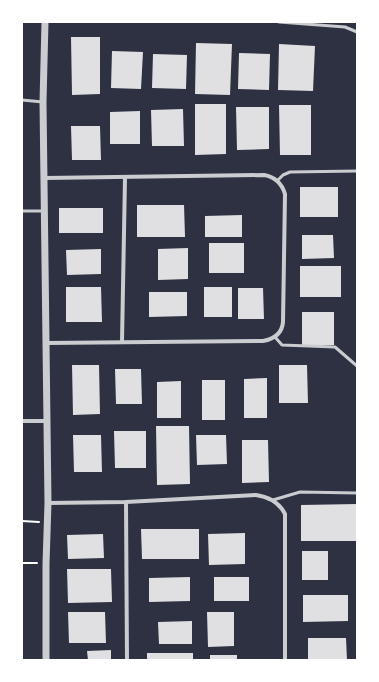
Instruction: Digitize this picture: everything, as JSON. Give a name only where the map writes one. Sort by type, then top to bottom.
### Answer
[{"type":"street","points":[[45,22],[43,102],[48,503],[46,564],[46,660]]},
{"type":"street","points":[[45,178],[264,175],[277,181],[281,185],[285,194],[283,322],[281,329],[272,340],[45,342]]},
{"type":"street","points":[[122,342],[125,178]]},
{"type":"street","points":[[22,421],[46,421]]},
{"type":"street","points":[[48,503],[126,502],[256,495],[273,500],[280,506],[285,514],[285,660]]},
{"type":"street","points":[[126,502],[128,660]]},
{"type":"lane","points":[[279,22],[345,27],[357,32]]},
{"type":"lane","points":[[22,100],[43,102]]},
{"type":"lane","points":[[277,181],[290,172],[357,171]]},
{"type":"lane","points":[[22,211],[44,211]]},
{"type":"lane","points":[[275,337],[282,345],[335,347],[357,366]]},
{"type":"lane","points":[[273,500],[300,492],[357,493]]},
{"type":"path","points":[[22,522],[47,522]]},
{"type":"path","points":[[22,563],[46,564]]},
{"type":"building","points":[[71,37],[100,37],[100,94],[72,95]]},
{"type":"building","points":[[196,43],[232,44],[230,95],[195,94]]},
{"type":"building","points":[[279,44],[315,46],[313,91],[278,90]]},
{"type":"building","points":[[112,51],[143,52],[141,89],[111,88]]},
{"type":"building","points":[[239,53],[270,54],[269,90],[238,89]]},
{"type":"building","points":[[153,54],[187,55],[186,89],[152,88]]},
{"type":"building","points":[[195,104],[226,104],[226,154],[195,155]]},
{"type":"building","points":[[279,105],[311,105],[311,155],[280,155]]},
{"type":"building","points":[[236,107],[269,107],[269,149],[237,150]]},
{"type":"building","points":[[183,109],[184,146],[152,146],[151,110]]},
{"type":"building","points":[[140,111],[140,144],[110,144],[110,112]]},
{"type":"building","points":[[71,126],[100,126],[101,160],[72,160]]},
{"type":"building","points":[[300,187],[338,187],[338,217],[300,217]]},
{"type":"building","points":[[137,205],[184,205],[185,237],[137,237]]},
{"type":"building","points":[[59,208],[103,208],[103,233],[59,233]]},
{"type":"building","points":[[242,215],[242,237],[205,237],[205,216]]},
{"type":"building","points":[[302,235],[333,235],[334,258],[302,259]]},
{"type":"building","points":[[209,243],[244,243],[244,273],[209,273]]},
{"type":"building","points":[[188,248],[188,279],[158,280],[158,249]]},
{"type":"building","points":[[101,249],[101,274],[67,275],[66,250]]},
{"type":"building","points":[[300,266],[341,266],[341,297],[300,297]]},
{"type":"building","points":[[66,287],[101,287],[102,322],[66,322]]},
{"type":"building","points":[[204,287],[232,287],[232,317],[204,317]]},
{"type":"building","points":[[238,288],[263,288],[264,319],[238,319]]},
{"type":"building","points":[[149,292],[187,292],[187,316],[149,317]]},
{"type":"building","points":[[302,312],[334,312],[334,345],[302,345]]},
{"type":"building","points":[[72,365],[99,365],[100,414],[73,415]]},
{"type":"building","points":[[279,365],[307,365],[308,403],[279,403]]},
{"type":"building","points":[[115,369],[141,369],[142,404],[116,404]]},
{"type":"building","points":[[267,378],[267,418],[244,418],[244,379]]},
{"type":"building","points":[[202,380],[225,380],[225,420],[202,420]]},
{"type":"building","points":[[181,381],[181,418],[157,418],[157,382]]},
{"type":"building","points":[[156,426],[189,426],[190,484],[157,485]]},
{"type":"building","points":[[114,431],[146,431],[146,468],[115,468]]},
{"type":"building","points":[[73,435],[101,435],[102,472],[74,472]]},
{"type":"building","points":[[196,435],[226,435],[227,464],[197,465]]},
{"type":"building","points":[[242,440],[268,440],[269,482],[242,483]]},
{"type":"building","points":[[357,504],[357,541],[301,541],[301,505]]},
{"type":"building","points":[[141,529],[199,529],[199,559],[142,559]]},
{"type":"building","points":[[245,533],[245,564],[209,565],[208,534]]},
{"type":"building","points":[[103,534],[104,558],[68,559],[67,535]]},
{"type":"building","points":[[302,551],[328,551],[328,580],[302,580]]},
{"type":"building","points":[[67,569],[111,569],[112,602],[68,603]]},
{"type":"building","points":[[190,577],[190,601],[149,602],[149,578]]},
{"type":"building","points":[[214,577],[249,577],[249,601],[214,601]]},
{"type":"building","points":[[303,595],[348,595],[348,621],[303,622]]},
{"type":"building","points":[[68,612],[105,612],[106,643],[69,643]]},
{"type":"building","points":[[207,612],[234,612],[234,646],[208,647]]},
{"type":"building","points":[[192,621],[192,644],[159,644],[158,622]]},
{"type":"building","points":[[308,638],[346,638],[347,660],[308,660]]},
{"type":"building","points":[[111,650],[111,660],[88,660],[87,651]]},
{"type":"building","points":[[147,653],[193,653],[193,660],[147,660]]},
{"type":"building","points":[[210,655],[237,655],[237,660],[210,660]]}]
